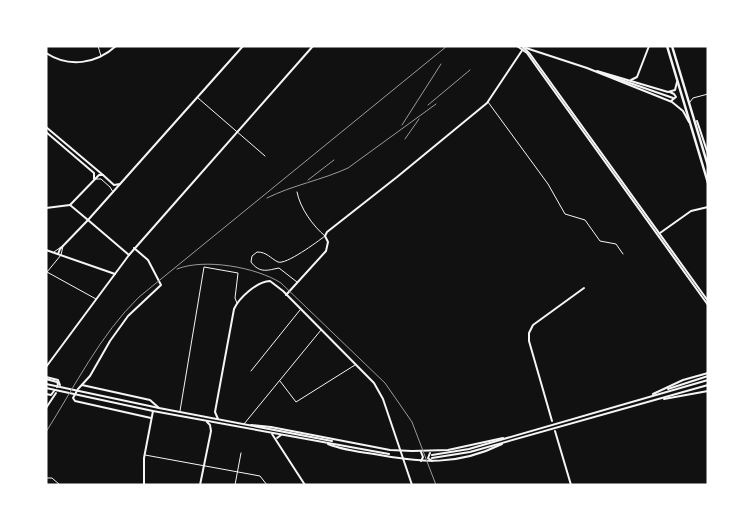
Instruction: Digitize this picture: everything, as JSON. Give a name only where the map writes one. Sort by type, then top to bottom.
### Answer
[{"type":"main road","points":[[46,53],[58,59],[71,62],[88,61],[101,56],[116,46]]},
{"type":"main road","points":[[60,254],[64,246],[243,46]]},
{"type":"main road","points":[[46,366],[134,248],[313,46]]},
{"type":"main road","points":[[517,46],[587,68],[669,101],[683,111],[691,128]]},
{"type":"main road","points":[[517,46],[520,54]]},
{"type":"main road","points":[[631,80],[637,77],[649,46]]},
{"type":"main road","points":[[667,46],[708,183]]},
{"type":"main road","points":[[672,46],[689,108],[708,166]]},
{"type":"main road","points":[[523,48],[530,54],[708,305]]},
{"type":"main road","points":[[286,295],[326,251],[328,242],[325,236],[327,232],[488,102],[523,48]]},
{"type":"main road","points":[[523,48],[708,300]]},
{"type":"main road","points":[[526,50],[532,50]]},
{"type":"main road","points":[[530,54],[529,51],[532,50]]},
{"type":"main road","points":[[587,68],[673,98]]},
{"type":"main road","points":[[594,71],[670,92],[676,97],[674,100],[669,101]]},
{"type":"main road","points":[[637,77],[640,83]]},
{"type":"main road","points":[[670,92],[676,87],[676,80]]},
{"type":"main road","points":[[697,121],[708,154]]},
{"type":"main road","points":[[46,127],[113,184],[113,192]]},
{"type":"main road","points":[[46,132],[94,173],[94,180]]},
{"type":"main road","points":[[46,208],[70,205],[99,175],[103,175]]},
{"type":"main road","points":[[113,184],[120,184]]},
{"type":"main road","points":[[74,208],[75,201]]},
{"type":"main road","points":[[70,205],[129,255]]},
{"type":"main road","points":[[659,234],[689,212],[708,206]]},
{"type":"main road","points":[[134,248],[148,260],[161,285],[128,316],[90,376],[73,397],[75,401],[152,418]]},
{"type":"main road","points":[[46,250],[114,274]]},
{"type":"main road","points":[[218,419],[215,412],[230,323],[237,304],[263,282],[270,281],[371,379],[380,393],[412,485]]},
{"type":"main road","points":[[549,426],[552,421],[529,341],[529,330],[584,288]]},
{"type":"main road","points":[[646,397],[708,374]]},
{"type":"main road","points":[[661,391],[684,380],[708,374]]},
{"type":"main road","points":[[90,376],[88,384],[90,387]]},
{"type":"main road","points":[[46,378],[58,380],[61,385]]},
{"type":"main road","points":[[46,378],[56,381],[58,385],[52,395],[46,394]]},
{"type":"main road","points":[[46,388],[153,411],[404,460],[418,461],[458,452],[708,380]]},
{"type":"main road","points":[[46,384],[133,403],[332,441]]},
{"type":"main road","points":[[244,425],[271,427],[390,450],[419,451],[432,457],[458,455],[708,385]]},
{"type":"main road","points":[[82,386],[153,402],[159,408]]},
{"type":"main road","points":[[657,400],[708,391]]},
{"type":"main road","points":[[46,408],[56,392]]},
{"type":"main road","points":[[133,403],[137,400],[135,397]]},
{"type":"main road","points":[[131,406],[135,411],[131,413]]},
{"type":"main road","points":[[144,485],[145,454],[153,411]]},
{"type":"main road","points":[[209,418],[215,412]]},
{"type":"main road","points":[[205,421],[210,425],[211,431]]},
{"type":"main road","points":[[552,421],[556,423]]},
{"type":"main road","points":[[200,485],[211,431],[214,426],[220,424]]},
{"type":"main road","points":[[555,431],[558,427]]},
{"type":"main road","points":[[550,429],[555,431]]},
{"type":"main road","points":[[555,431],[570,485]]},
{"type":"main road","points":[[272,434],[305,485]]},
{"type":"main road","points":[[277,441],[278,437],[282,435]]},
{"type":"main road","points":[[394,450],[398,444]]},
{"type":"main road","points":[[389,456],[393,454],[390,450]]},
{"type":"main road","points":[[418,461],[422,460],[423,456],[419,451]]},
{"type":"main road","points":[[406,467],[407,463],[411,461]]},
{"type":"street","points":[[98,46],[101,56]]},
{"type":"street","points":[[689,108],[693,98],[708,94]]},
{"type":"street","points":[[197,98],[265,156]]},
{"type":"street","points":[[488,102],[548,184],[564,214],[585,220],[600,241],[616,244],[623,254]]},
{"type":"street","points":[[94,180],[101,179],[113,192]]},
{"type":"street","points":[[110,187],[120,184]]},
{"type":"street","points":[[297,192],[306,212],[325,236],[284,262],[278,262],[268,254],[259,252],[253,254],[251,263],[267,271],[280,268],[298,283]]},
{"type":"street","points":[[53,252],[64,246]]},
{"type":"street","points":[[60,254],[47,272],[96,299]]},
{"type":"street","points":[[180,412],[204,267],[238,273],[235,298],[237,304]]},
{"type":"street","points":[[252,371],[301,309]]},
{"type":"street","points":[[244,425],[321,330]]},
{"type":"street","points":[[280,380],[296,402],[356,364]]},
{"type":"street","points":[[234,485],[241,453]]},
{"type":"street","points":[[145,454],[260,476],[267,485]]},
{"type":"street","points":[[46,478],[52,478],[60,485]]},
{"type":"railway","points":[[46,432],[100,344],[139,297],[447,46]]},
{"type":"railway","points":[[402,125],[441,64]]},
{"type":"railway","points":[[428,105],[470,70]]},
{"type":"railway","points":[[267,198],[348,168],[436,104]]},
{"type":"railway","points":[[405,139],[419,119]]},
{"type":"railway","points":[[308,180],[334,160]]},
{"type":"railway","points":[[177,269],[201,264],[230,266],[258,273],[281,283],[385,383],[412,422],[436,485]]}]
